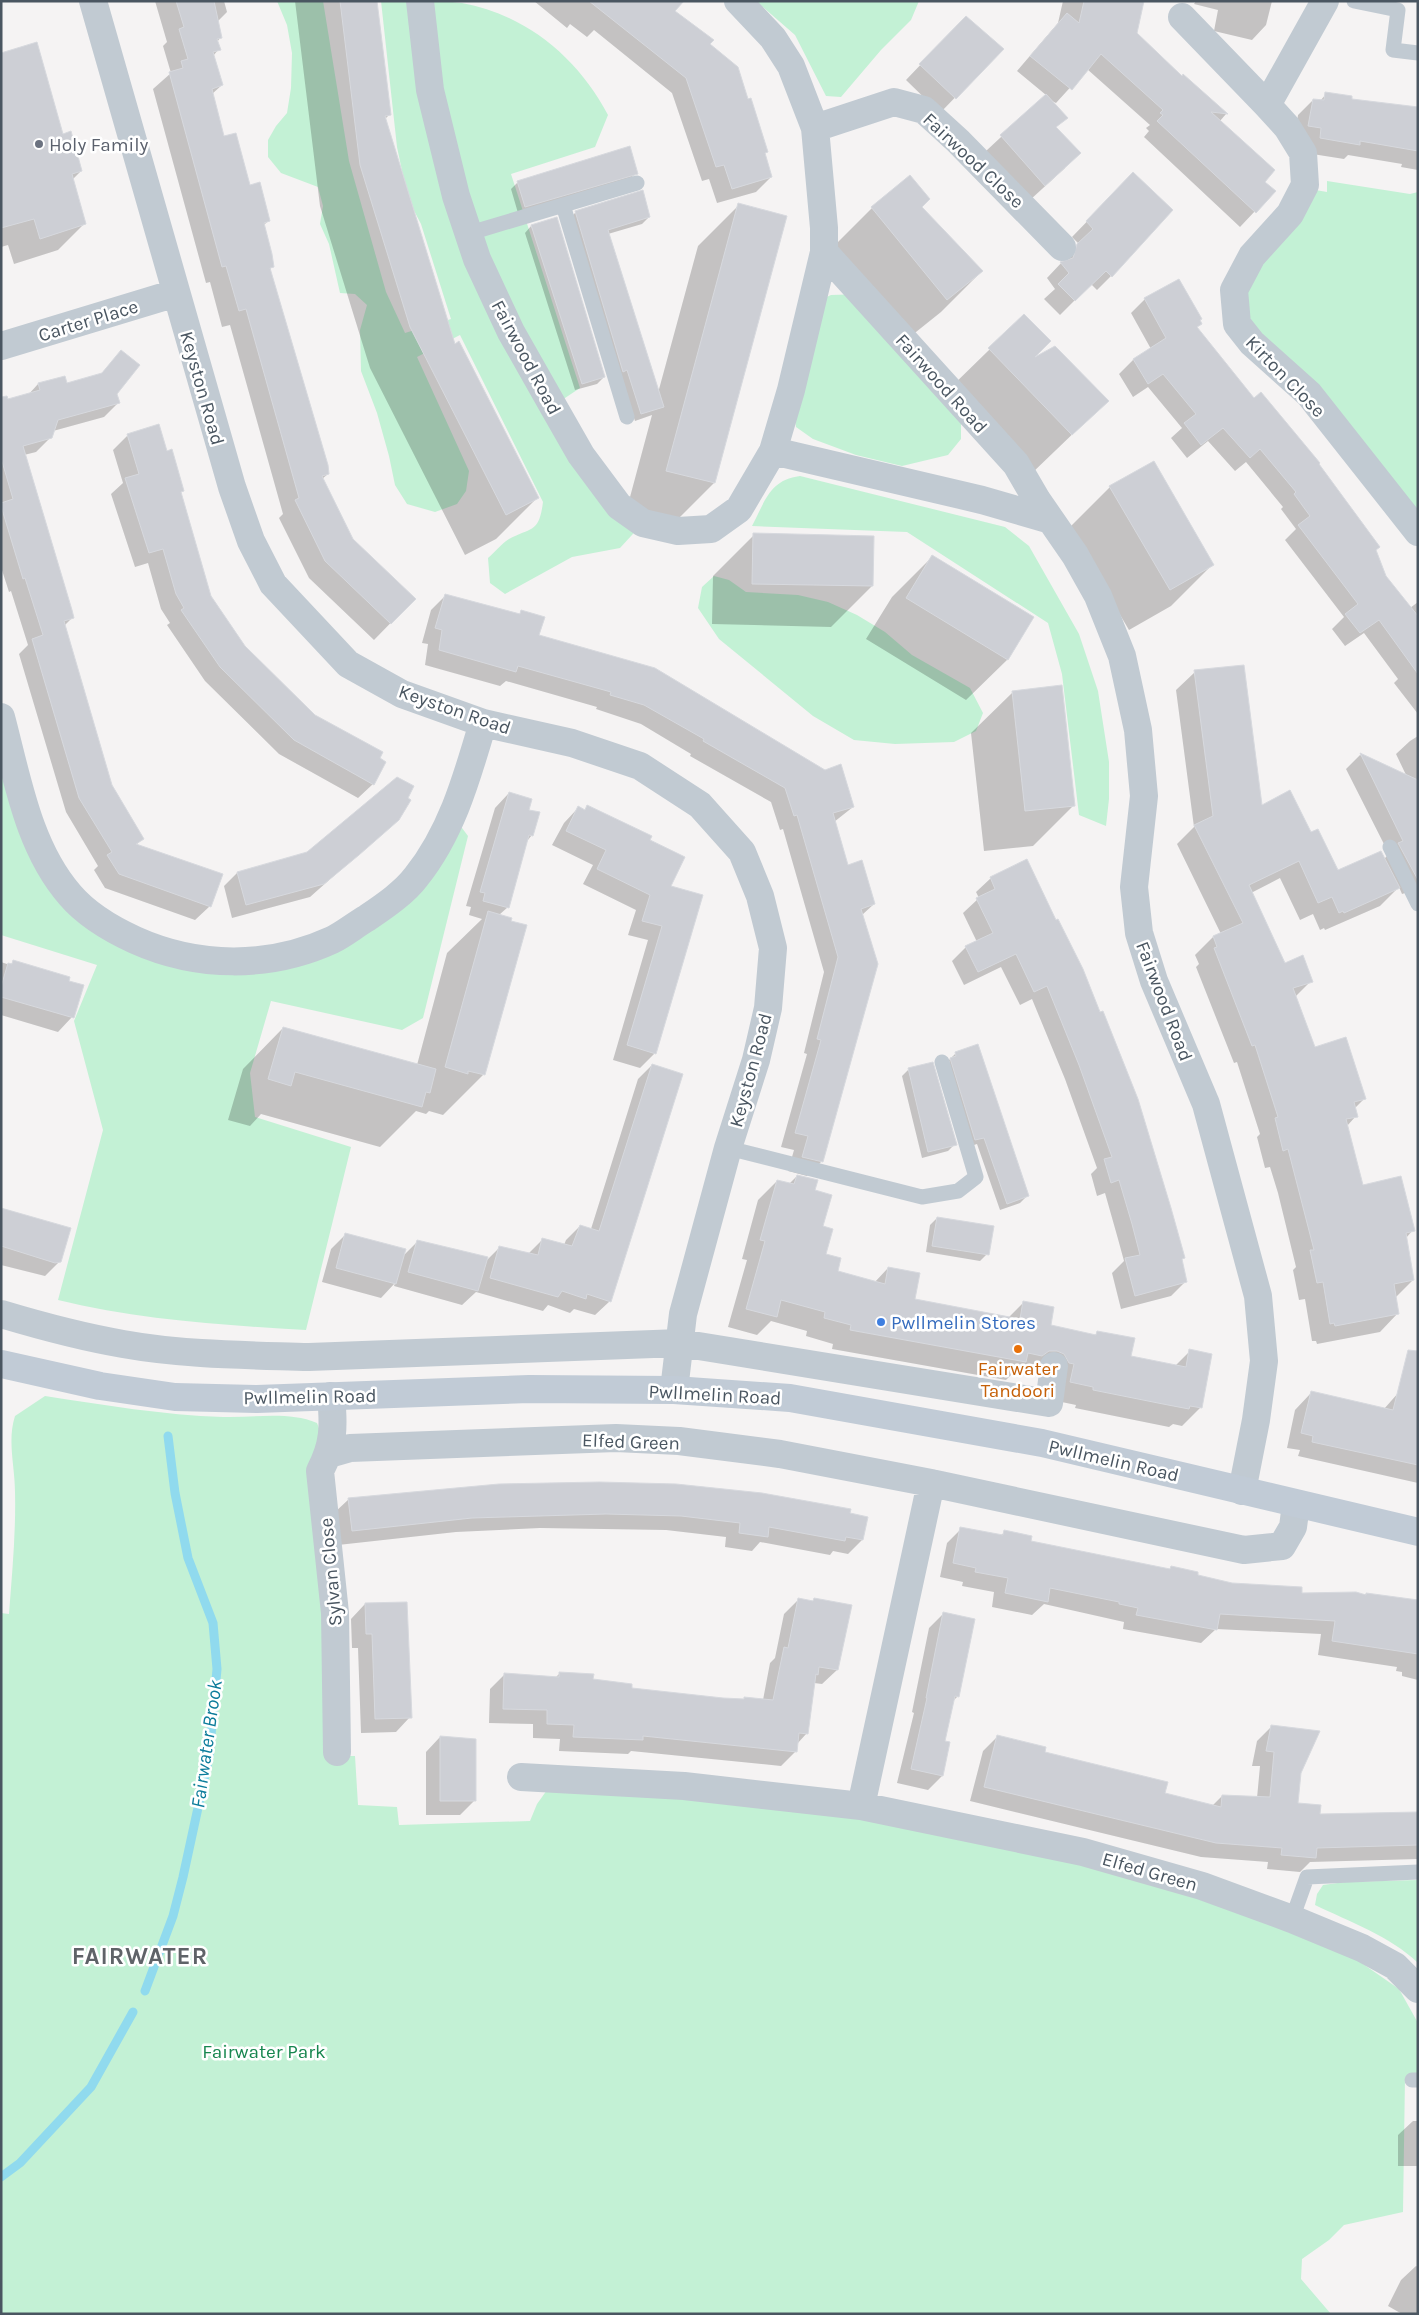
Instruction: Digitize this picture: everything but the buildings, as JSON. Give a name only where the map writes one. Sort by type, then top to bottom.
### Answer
[{"type":"street","name":"Keyston Road","points":[[93,1],[232,487],[251,541],[273,584],[348,664],[402,694],[484,723],[572,743],[640,766],[700,805],[742,852],[760,896],[773,948],[768,1008],[756,1060],[728,1148],[683,1314],[674,1390]]},
{"type":"street","name":"Fairwood Road","points":[[420,1],[430,90],[456,196],[470,233],[477,259],[511,332],[582,455],[619,506],[643,523],[678,531],[711,529],[738,509],[772,451],[791,390],[824,252],[815,128],[791,66],[773,38],[738,1]]},
{"type":"street","points":[[1267,105],[1325,1]]},
{"type":"street","name":"Kirton Close","points":[[1182,17],[1287,127],[1303,153],[1305,185],[1290,214],[1252,256],[1234,290],[1237,324],[1252,343],[1309,394],[1418,532]]},
{"type":"street","name":"Fairwood Close","points":[[815,128],[894,102],[924,110],[958,141],[1062,247]]},
{"type":"street","name":"Fairwood Road","points":[[824,252],[1016,464],[1075,555],[1098,596],[1122,656],[1138,730],[1144,796],[1134,886],[1139,932],[1154,980],[1206,1104],[1258,1296],[1264,1361],[1256,1420],[1242,1491]]},
{"type":"street","name":"Carter Place","points":[[1,346],[176,293]]},
{"type":"street","points":[[772,451],[982,500],[1051,520]]},
{"type":"street","points":[[1,717],[23,800],[43,856],[70,896],[107,927],[154,948],[205,961],[240,962],[294,952],[332,940],[379,910],[415,879],[438,845],[458,804],[484,723]]},
{"type":"street","name":"Pwllmelin Road","points":[[1,1314],[53,1329],[124,1344],[256,1356],[318,1357],[680,1343],[1050,1403],[1054,1366]]},
{"type":"street","name":"Pwllmelin Road","points":[[1,1364],[100,1386],[175,1397],[257,1399],[529,1389],[674,1390],[790,1398],[1042,1443],[1418,1532]]},
{"type":"street","name":"Sylvan Close","points":[[331,1396],[334,1425],[329,1454],[320,1471],[335,1613],[337,1752]]},
{"type":"street","name":"Elfed Green","points":[[329,1454],[350,1448],[616,1438],[679,1441],[780,1454],[931,1483],[1244,1550],[1282,1546],[1293,1527],[1296,1504]]},
{"type":"street","points":[[861,1806],[931,1483]]},
{"type":"street","name":"Elfed Green","points":[[521,1777],[684,1786],[861,1806],[1084,1852],[1202,1886],[1292,1919],[1362,1948],[1395,1966],[1418,1989]]},
{"type":"lane","points":[[1354,1],[1398,10],[1393,50],[1418,53]]},
{"type":"lane","points":[[470,233],[637,183]]},
{"type":"lane","points":[[563,205],[627,417]]},
{"type":"lane","points":[[1390,846],[1418,904]]},
{"type":"lane","points":[[728,1148],[922,1197],[958,1191],[976,1177],[942,1062]]},
{"type":"lane","points":[[1292,1919],[1307,1877],[1418,1872]]},
{"type":"green space","points":[[277,1],[323,1],[349,161],[386,292],[405,333],[451,319],[421,224],[408,199],[397,147],[381,1],[462,3],[486,9],[508,18],[548,42],[582,75],[596,94],[608,115],[595,147],[511,174],[580,388],[553,406],[643,523],[620,548],[572,557],[505,594],[490,583],[488,558],[506,541],[533,528],[537,524],[543,502],[460,335],[417,357],[469,471],[466,491],[457,504],[435,512],[407,504],[395,485],[377,413],[361,371],[360,330],[367,305],[355,294],[340,293],[329,244],[320,224],[323,206],[318,187],[281,173],[268,157],[268,140],[276,126],[287,113],[291,88],[292,53],[287,25]]},
{"type":"green space","points":[[756,1],[919,1],[911,20],[881,50],[841,97],[826,96],[795,35]]},
{"type":"green space","points":[[1327,181],[1410,194],[1418,192],[1418,532],[1237,324],[1249,261],[1304,188],[1327,192]]},
{"type":"green space","points":[[862,294],[961,417],[961,439],[948,455],[902,466],[856,455],[813,439],[796,427],[791,390],[818,301],[831,295]]},
{"type":"green space","points":[[800,476],[1005,527],[1029,546],[1079,634],[1098,691],[1109,762],[1109,799],[1106,826],[1079,815],[1062,674],[1048,623],[907,532],[752,526],[769,494],[775,487],[790,478]]},
{"type":"green space","points":[[714,576],[729,580],[746,592],[798,595],[828,602],[857,615],[885,632],[912,655],[970,688],[983,713],[976,731],[954,742],[895,744],[854,740],[813,716],[719,639],[698,608],[702,587]]},
{"type":"green space","points":[[1,717],[43,856],[107,927],[249,962],[379,910],[453,816],[468,836],[423,1018],[402,1030],[271,1001],[250,1073],[255,1117],[351,1147],[306,1330],[212,1324],[150,1317],[58,1300],[103,1130],[74,1021],[97,965],[1,935]]},
{"type":"green space","name":"Fairwater Park","points":[[45,1396],[178,1414],[223,1417],[283,1416],[306,1419],[317,1423],[329,1454],[338,1756],[355,1756],[358,1805],[397,1807],[399,1825],[530,1821],[537,1804],[547,1790],[677,1797],[825,1810],[1093,1865],[1219,1904],[1353,1957],[1399,1989],[1418,2023],[1418,2075],[1405,2077],[1403,2212],[1344,2225],[1329,2240],[1302,2259],[1301,2279],[1331,2314],[1,2314],[1,1613],[9,1614],[14,1553],[15,1482],[11,1444],[13,1425],[15,1416]]},
{"type":"green space","points":[[1418,1880],[1418,1963],[1407,1953],[1382,1937],[1315,1905],[1317,1894],[1323,1885],[1345,1882]]},
{"type":"waterway","name":"Fairwater Brook","points":[[145,1991],[173,1916],[183,1877],[209,1757],[217,1669],[213,1623],[188,1558],[175,1493],[168,1436]]},
{"type":"waterway","name":"Fairwater Brook","points":[[1,2177],[20,2163],[91,2087],[133,2012]]},
{"type":"place","name":"Holy Family","points":[[39,144]]},
{"type":"place","name":"Pwllmelin Stores","points":[[881,1322]]},
{"type":"place","name":"Fairwater Tandoori","points":[[1018,1349]]},
{"type":"district","name":"FAIRWATER","points":[[140,1956]]}]
